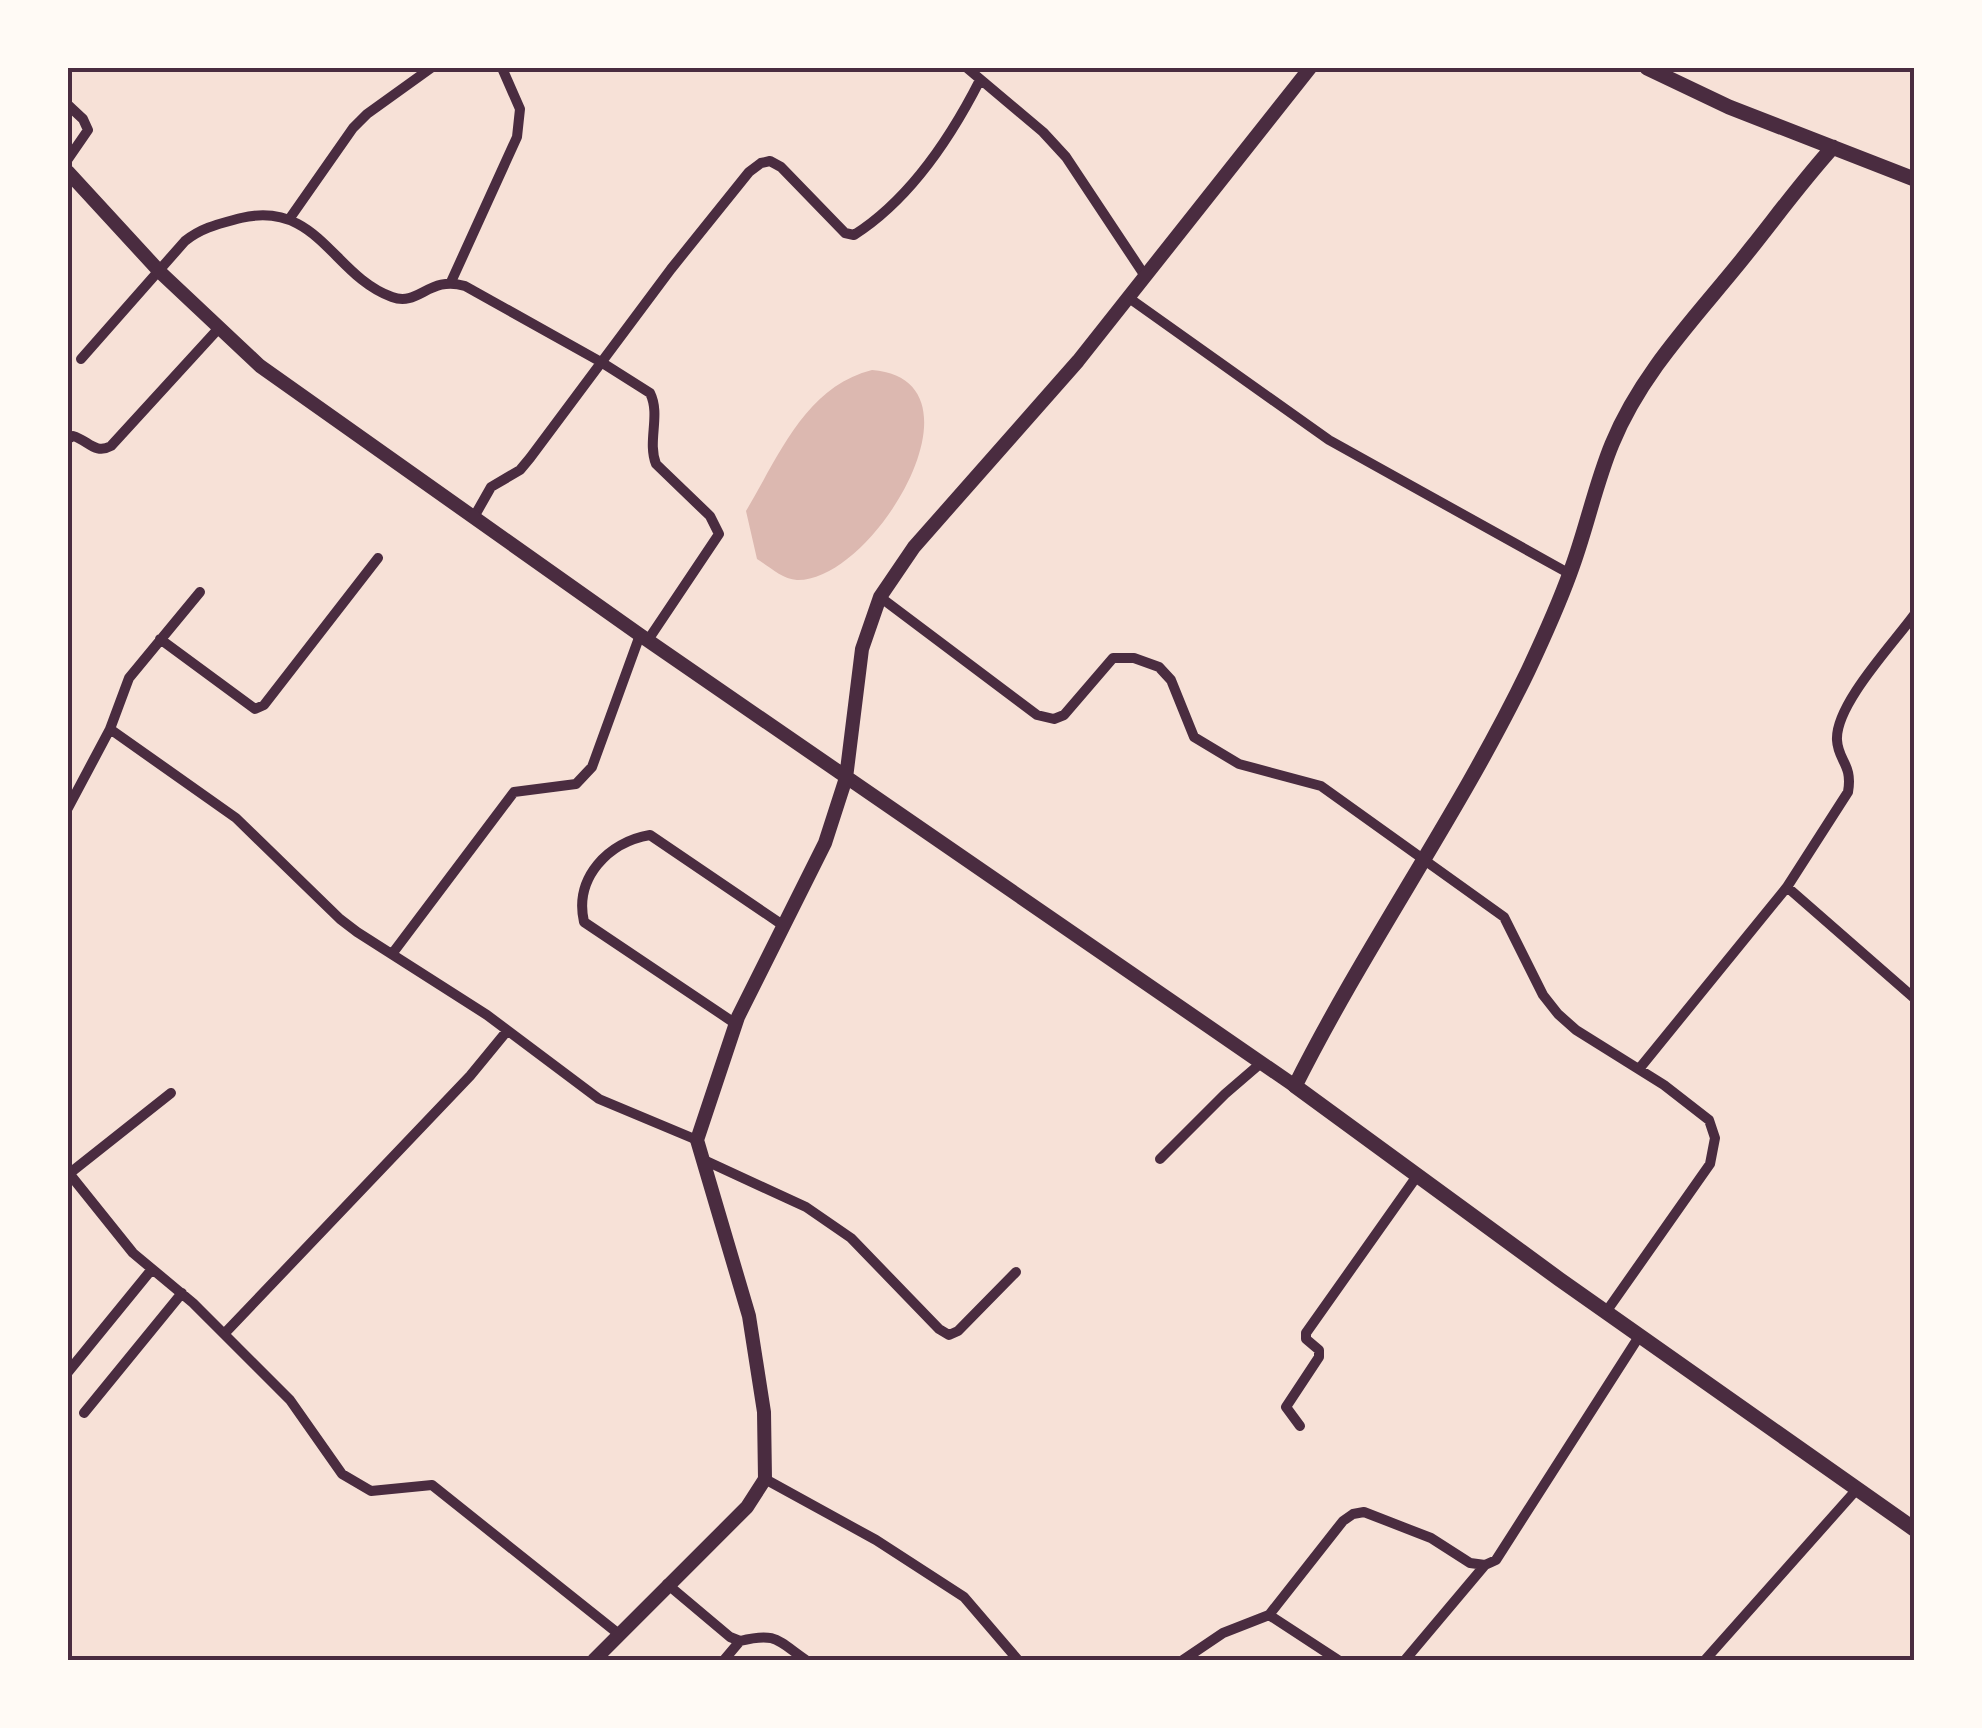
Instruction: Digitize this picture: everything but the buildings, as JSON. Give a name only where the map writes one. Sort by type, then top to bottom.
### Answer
[{"type":"main road","points":[[594,1660],[747,1507],[765,1479],[764,1412],[752,1333],[697,1140],[736,1024],[825,842],[846,778],[862,649],[880,597],[914,546],[1129,298],[1310,68]]},
{"type":"main road","points":[[1647,68],[1728,107],[1914,179]]},
{"type":"main road","points":[[1294,1086],[1427,859],[1528,670],[1570,574],[1612,444],[1634,400],[1705,300],[1833,147]]},
{"type":"main road","points":[[68,172],[160,272],[260,366],[644,638],[1294,1086],[1914,1529]]},
{"type":"street","points":[[290,218],[366,114],[431,68]]},
{"type":"street","points":[[451,282],[520,124],[515,91],[502,68]]},
{"type":"street","points":[[967,68],[1043,132],[1066,157],[1144,276]]},
{"type":"street","points":[[474,517],[492,487],[520,470],[530,458],[748,172],[761,162],[770,161],[781,167],[845,233],[854,235],[872,224],[927,165],[961,117],[980,80]]},
{"type":"street","points":[[68,105],[88,130],[68,159]]},
{"type":"street","points":[[81,359],[185,241],[203,227],[257,214],[290,218],[374,288],[395,299],[413,298],[434,284],[451,282],[464,286],[601,362],[650,394],[654,402],[652,454],[656,464],[710,516],[719,534],[644,638],[592,768],[576,784],[514,792],[392,954]]},
{"type":"street","points":[[1129,298],[1329,440],[1570,574]]},
{"type":"street","points":[[68,439],[82,438],[95,449],[111,446],[220,328]]},
{"type":"street","points":[[160,639],[256,709],[264,705],[378,558]]},
{"type":"street","points":[[68,808],[110,728],[128,678],[200,592]]},
{"type":"street","points":[[880,597],[1036,715],[1054,719],[1064,716],[1113,658],[1134,658],[1160,668],[1171,680],[1194,737],[1239,764],[1321,786],[1504,917],[1543,995],[1558,1014],[1710,1120],[1716,1149],[1710,1164],[1606,1312]]},
{"type":"street","points":[[1639,1070],[1787,887],[1848,792],[1850,776],[1836,743],[1839,722],[1914,615]]},
{"type":"street","points":[[110,728],[227,810],[340,919],[507,1030],[599,1099],[697,1140]]},
{"type":"street","points":[[736,1024],[584,922],[582,896],[592,869],[626,840],[650,836],[784,926]]},
{"type":"street","points":[[1787,887],[1914,998]]},
{"type":"street","points":[[224,1334],[470,1076],[507,1030]]},
{"type":"street","points":[[1160,1159],[1260,1063]]},
{"type":"street","points":[[171,1094],[69,1173],[133,1253],[182,1294],[290,1400],[342,1474],[372,1491],[432,1485],[620,1636]]},
{"type":"street","points":[[704,1160],[806,1207],[851,1238],[938,1329],[949,1335],[1016,1272]]},
{"type":"street","points":[[1300,1426],[1286,1407],[1319,1357],[1320,1350],[1306,1340],[1306,1333],[1417,1176]]},
{"type":"street","points":[[68,1372],[152,1269]]},
{"type":"street","points":[[84,1413],[182,1294]]},
{"type":"street","points":[[1405,1660],[1485,1565],[1496,1560],[1640,1336]]},
{"type":"street","points":[[765,1479],[876,1540],[964,1597],[1018,1660]]},
{"type":"street","points":[[1705,1660],[1858,1488]]},
{"type":"street","points":[[1183,1660],[1223,1633],[1269,1615],[1343,1521],[1354,1514],[1364,1512],[1432,1538],[1470,1563],[1485,1565]]},
{"type":"street","points":[[667,1584],[740,1642]]},
{"type":"street","points":[[1269,1615],[1338,1660]]},
{"type":"street","points":[[724,1660],[740,1642],[762,1634],[806,1660]]},
{"type":"shaded area","points":[[872,370],[907,382],[923,407],[922,441],[909,480],[887,517],[858,549],[827,572],[797,580],[786,577],[757,559],[746,511],[796,426],[811,408],[829,391]]}]
